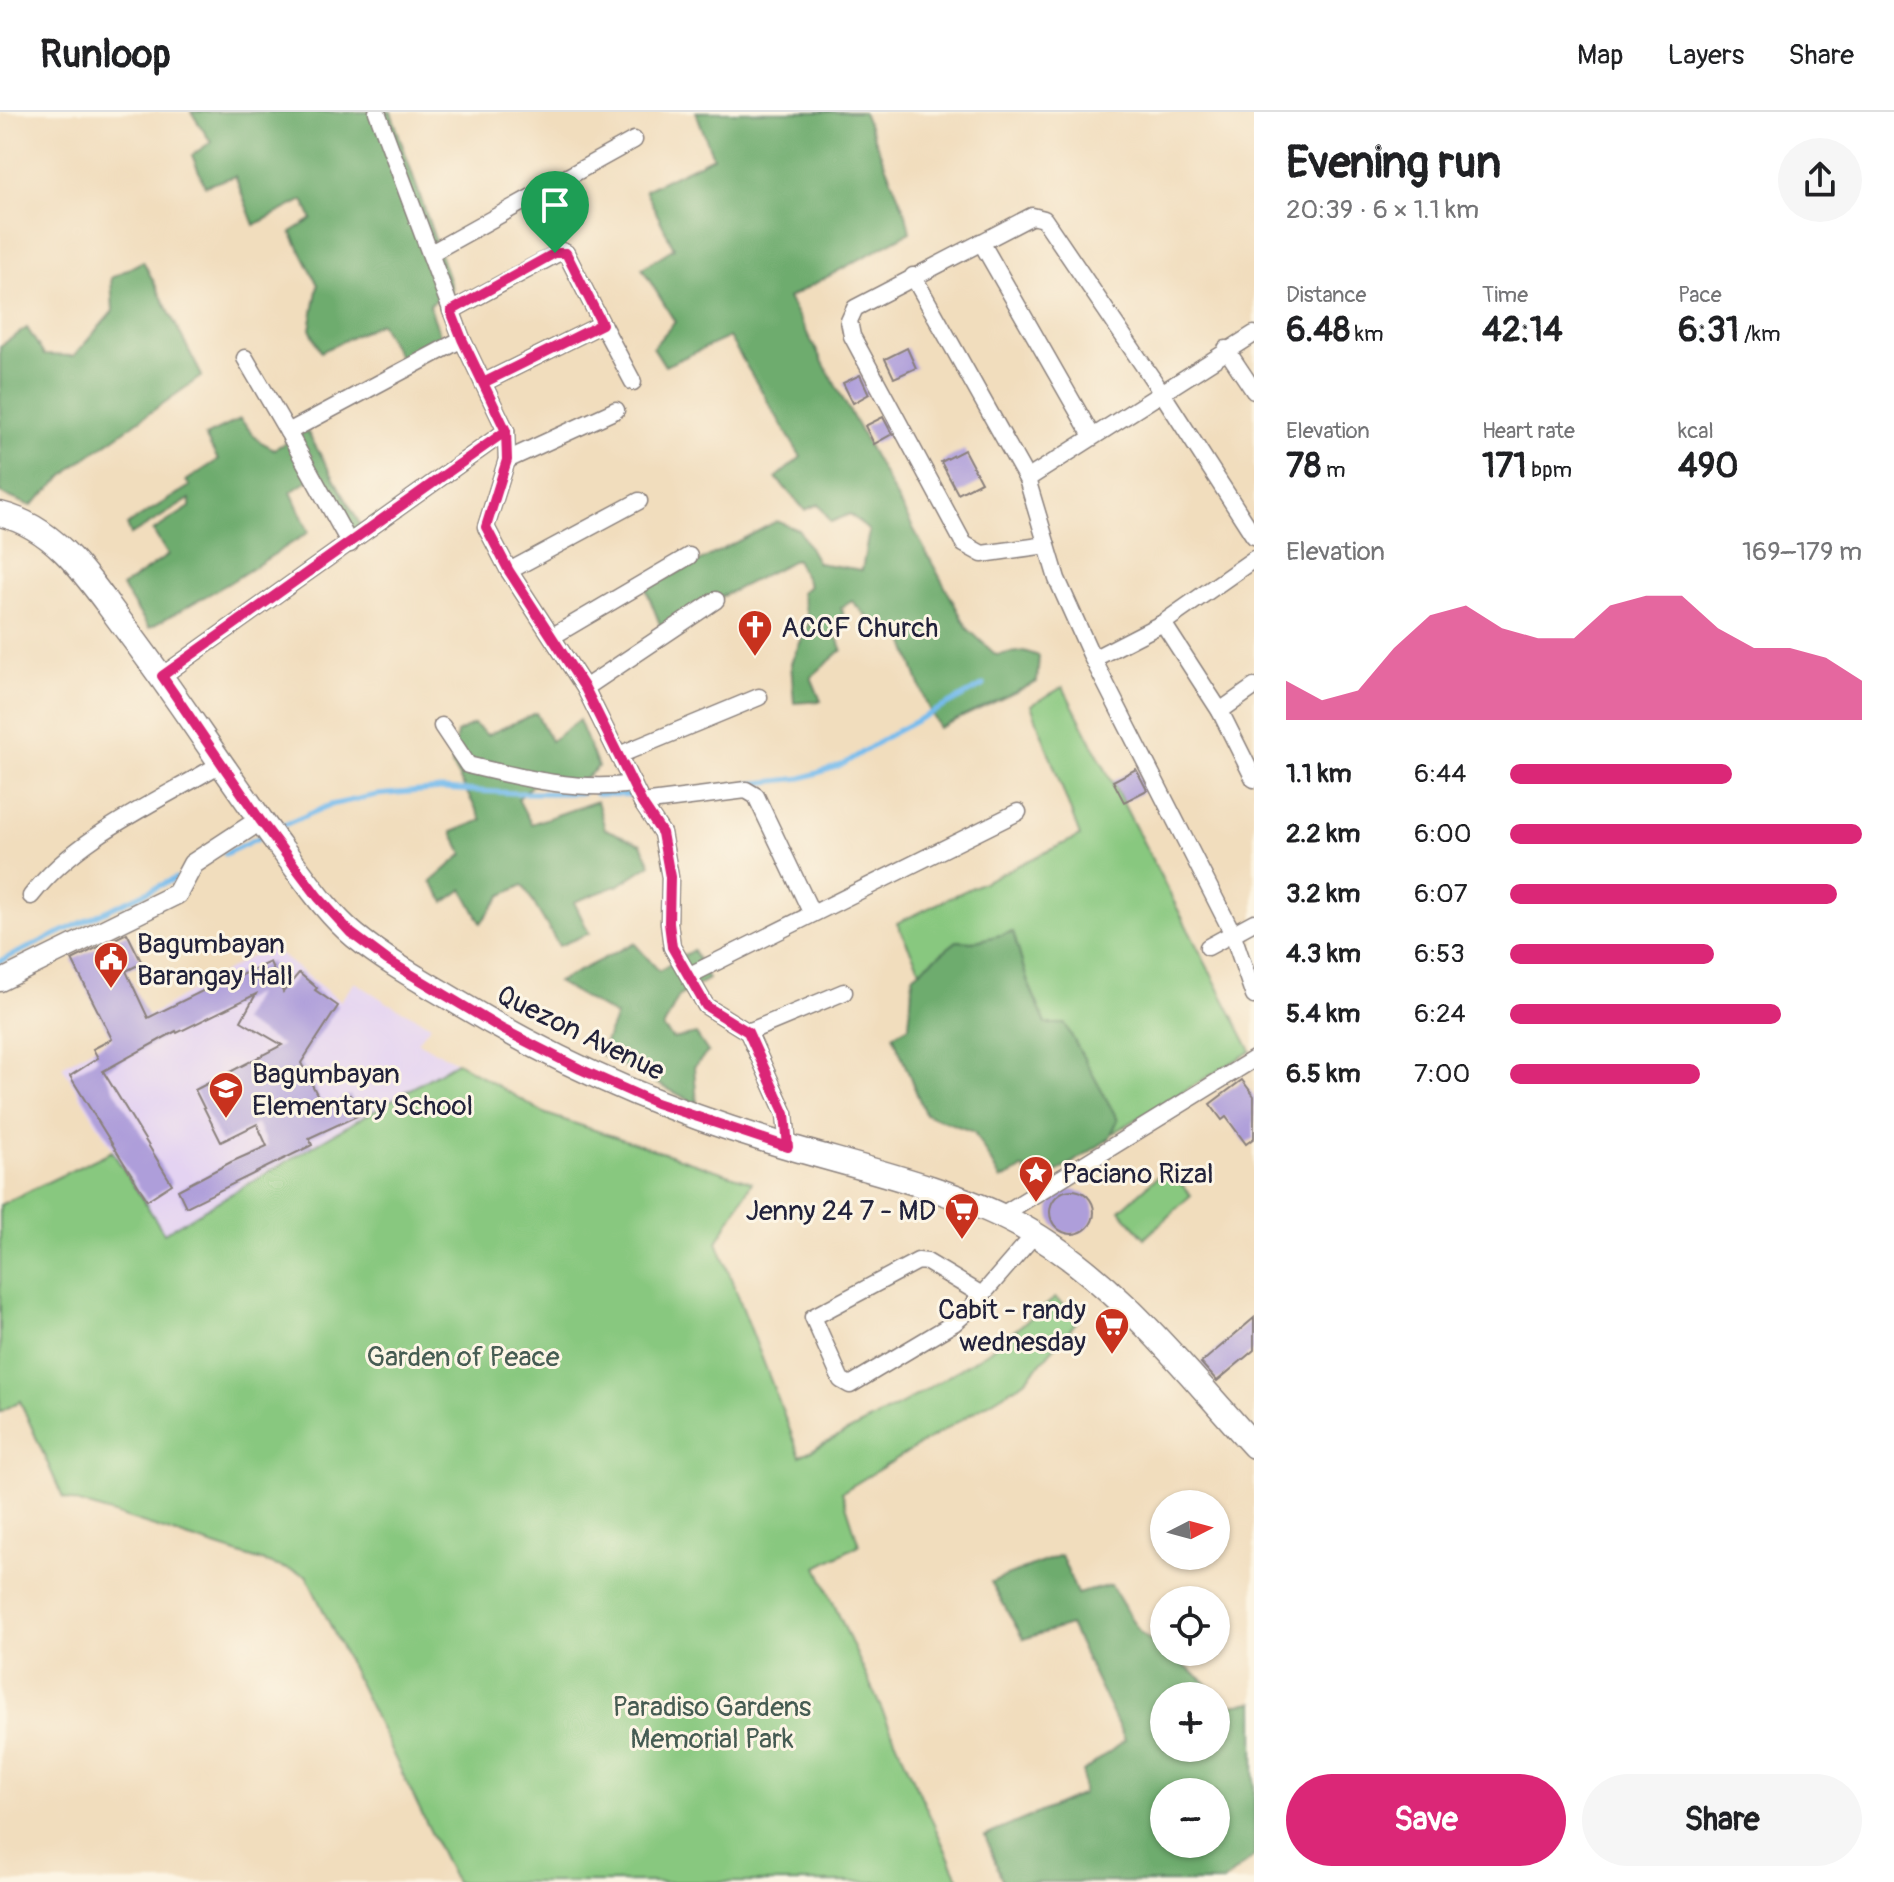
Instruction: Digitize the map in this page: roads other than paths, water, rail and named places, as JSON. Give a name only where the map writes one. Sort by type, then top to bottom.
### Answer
[{"type":"main road","name":"Quezon Avenue","points":[[0,514],[48,535],[79,567],[162,676],[260,820],[318,897],[351,933],[401,969],[502,1029],[656,1103],[958,1199],[1000,1216],[1034,1235],[1096,1280],[1125,1307],[1254,1446]]},
{"type":"street","points":[[380,113],[462,339],[506,431],[507,460],[486,527],[509,571],[585,688],[642,803],[662,833],[670,877],[672,947],[706,1006],[748,1032],[785,1114],[788,1147]]},
{"type":"street","points":[[431,253],[634,140]]},
{"type":"street","points":[[1047,545],[982,554],[964,544],[852,336],[849,321],[855,308],[1032,216],[1044,219],[1254,536]]},
{"type":"street","points":[[981,242],[1092,436]]},
{"type":"street","points":[[451,311],[562,251],[566,253],[633,382]]},
{"type":"street","points":[[913,276],[1027,479],[1057,579],[1093,659],[1232,932],[1254,996]]},
{"type":"street","points":[[483,383],[602,324]]},
{"type":"street","points":[[1027,479],[1226,349],[1254,334]]},
{"type":"street","points":[[288,432],[462,339]]},
{"type":"street","points":[[1226,349],[1254,391]]},
{"type":"street","points":[[245,358],[350,544]]},
{"type":"street","points":[[507,460],[616,410]]},
{"type":"street","points":[[162,676],[506,431]]},
{"type":"street","points":[[509,571],[639,501]]},
{"type":"street","points":[[553,636],[689,556]]},
{"type":"street","points":[[1093,659],[1163,623],[1254,559]]},
{"type":"street","points":[[585,688],[716,600]]},
{"type":"street","points":[[1163,623],[1220,711],[1254,779]]},
{"type":"street","points":[[1220,711],[1254,687]]},
{"type":"street","points":[[619,755],[759,697]]},
{"type":"street","points":[[442,726],[468,765],[567,785],[605,788],[633,784]]},
{"type":"street","points":[[31,896],[47,876],[77,850],[222,763]]},
{"type":"street","points":[[642,803],[746,790],[756,796],[812,914]]},
{"type":"street","points":[[690,975],[1018,812]]},
{"type":"street","points":[[0,981],[177,894],[193,864],[260,820]]},
{"type":"street","points":[[1208,947],[1254,922]]},
{"type":"street","points":[[748,1032],[844,992]]},
{"type":"street","points":[[1000,1216],[1254,1059]]},
{"type":"street","points":[[982,1295],[927,1262],[918,1261],[813,1317],[841,1380],[850,1385],[954,1323],[982,1295],[1034,1235]]},
{"type":"waterway","points":[[748,784],[802,778],[842,765],[895,732],[984,685]]},
{"type":"waterway","points":[[275,829],[330,805],[377,795],[441,789],[582,793]]},
{"type":"waterway","points":[[596,794],[634,795]]},
{"type":"waterway","points":[[225,854],[262,836]]},
{"type":"waterway","points":[[0,961],[176,878]]},
{"type":"place","name":"ACCF Church","points":[[755,658]]},
{"type":"place","name":"Bagumbayan Barangay Hall","points":[[111,990]]},
{"type":"place","name":"Bagumbayan Elementary School","points":[[226,1120]]},
{"type":"place","name":"Paciano Rizal","points":[[1036,1204]]},
{"type":"place","name":"Jenny 24 7 - MD","points":[[962,1241]]},
{"type":"place","name":"Cabit - randy wednesday","points":[[1112,1356]]},
{"type":"park label","name":"Garden of Peace","points":[[463,1356]]},
{"type":"park label","name":"Paradiso Gardens Memorial Park","points":[[712,1722]]}]
